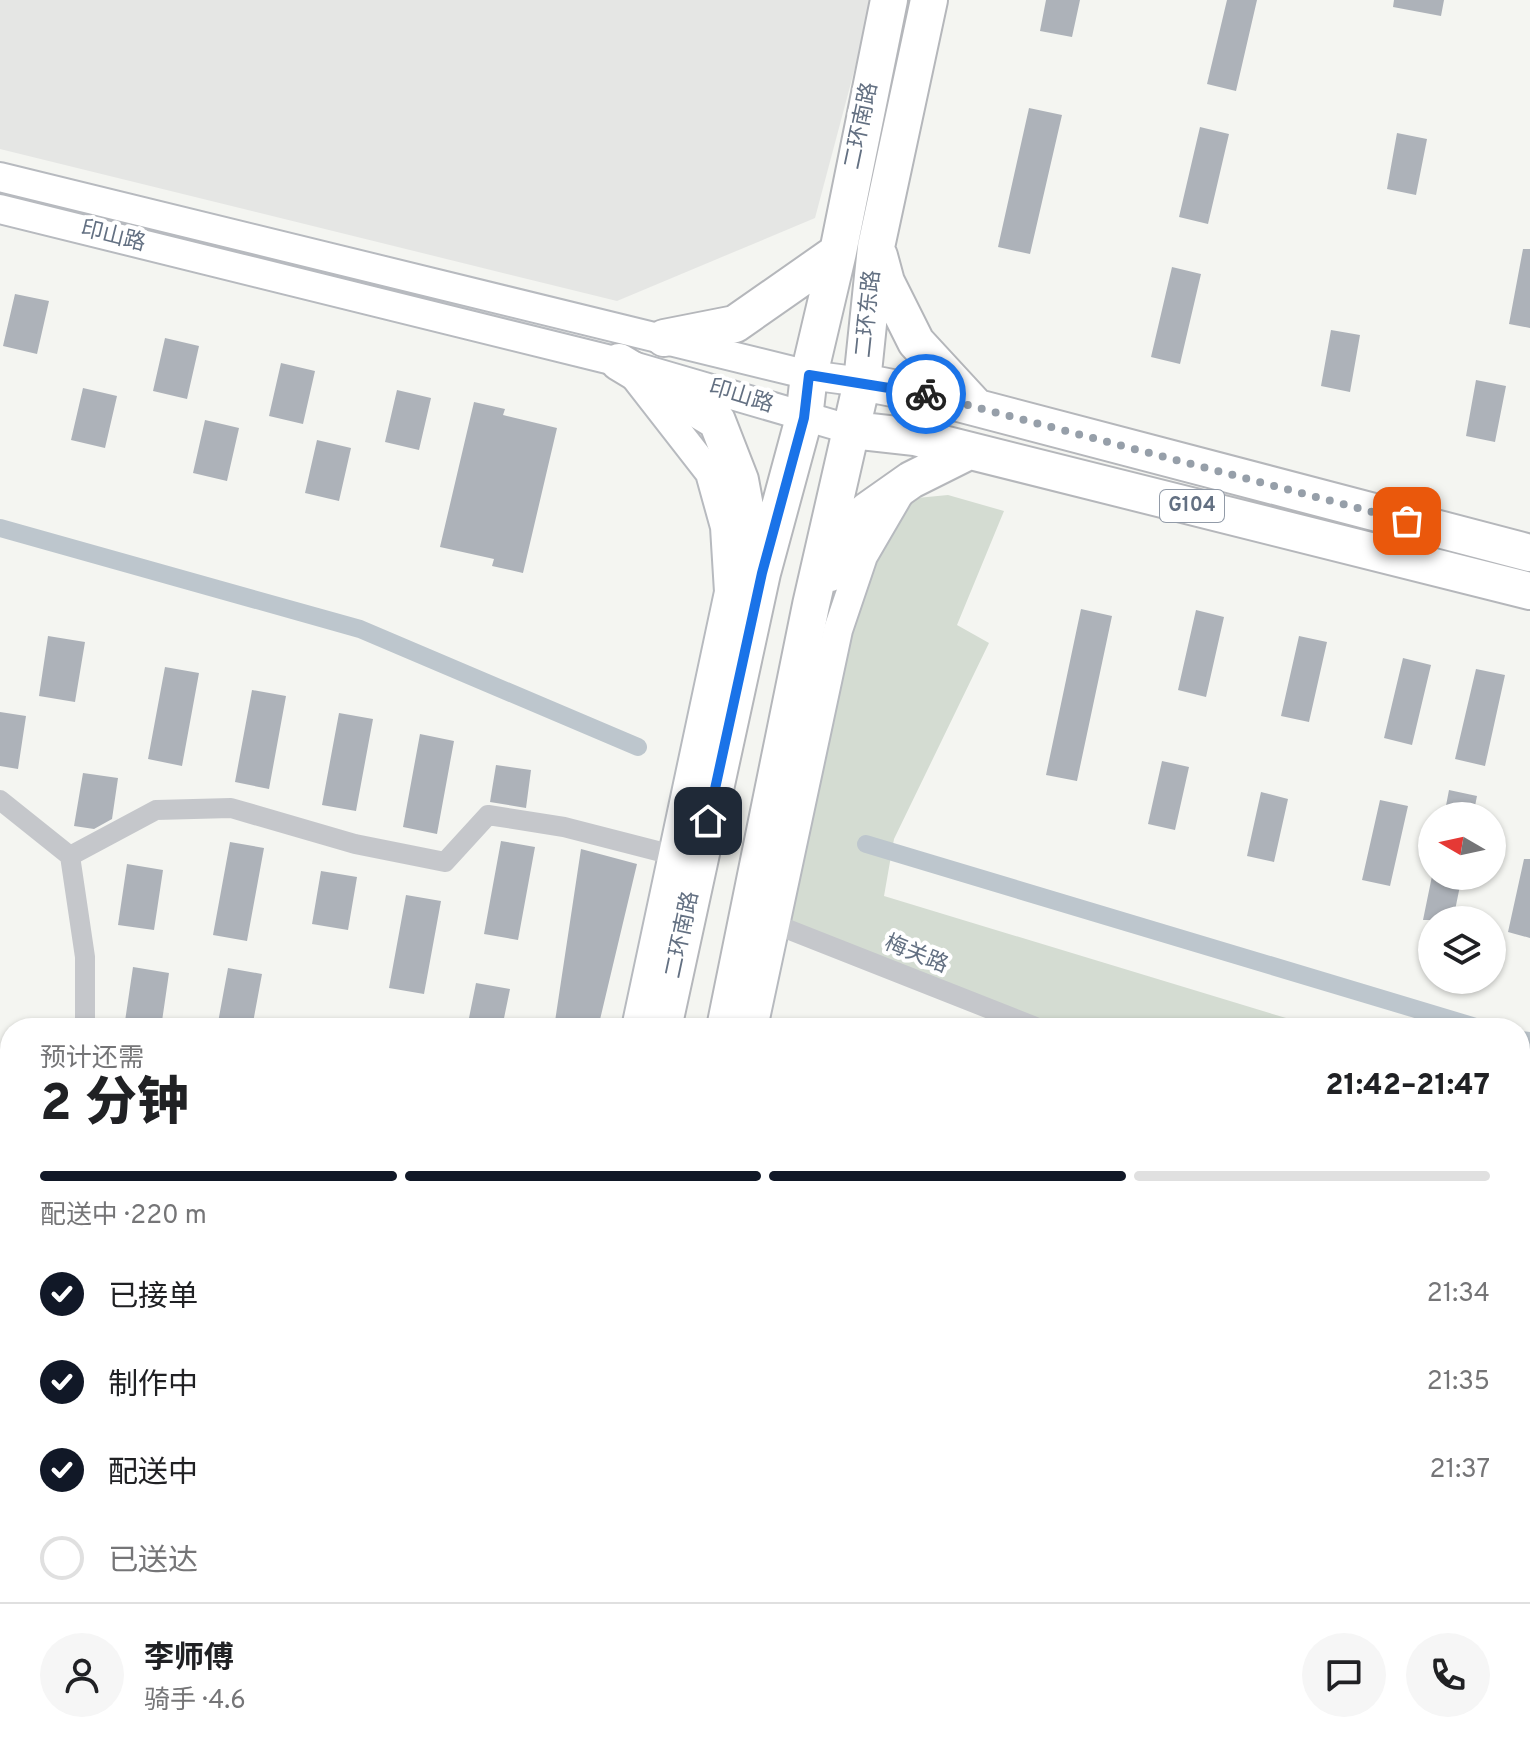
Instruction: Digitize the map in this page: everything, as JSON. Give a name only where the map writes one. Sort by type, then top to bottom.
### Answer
[{"type":"highway","name":"二环南路","points":[[838,252],[889,0]]},
{"type":"highway","name":"二环南路","points":[[876,247],[929,0]]},
{"type":"highway","points":[[876,247],[886,282],[916,342],[976,407]]},
{"type":"highway","name":"二环东路","points":[[862,382],[876,247]]},
{"type":"highway","points":[[664,338],[735,324],[838,252]]},
{"type":"highway","name":"二环东路","points":[[809,375],[838,252]]},
{"type":"highway","points":[[624,365],[717,421],[740,480],[759,584]]},
{"type":"highway","name":"二环南路","points":[[665,1018],[759,584],[804,418],[809,375]]},
{"type":"highway","points":[[727,1018],[811,605],[862,382]]},
{"type":"highway","name":"印山路","points":[[862,382],[976,407],[1530,553]]},
{"type":"highway","name":"印山路","points":[[852,430],[915,437],[1530,591]]},
{"type":"highway","points":[[811,605],[867,511],[904,486],[969,451]]},
{"type":"main road","name":"印山路","points":[[0,177],[809,375],[862,382]]},
{"type":"main road","name":"印山路","points":[[0,209],[624,365],[852,430]]},
{"type":"main road","points":[[624,365],[710,473],[725,527],[729,592],[638,1018]]},
{"type":"main road","points":[[755,1018],[838,630],[863,556],[904,486]]},
{"type":"street","points":[[0,800],[70,856],[85,957],[85,1018]]},
{"type":"street","points":[[70,856],[156,810],[231,808],[355,844],[445,862],[488,815],[564,827],[673,855]]},
{"type":"street","name":"梅关路","points":[[777,925],[1013,1018]]},
{"type":"shaded area","points":[[0,0],[873,0],[815,218],[617,301],[0,149]]},
{"type":"shaded area","points":[[948,495],[1004,511],[957,625],[989,643],[894,839],[884,896],[1286,1018],[1013,1018],[777,925],[838,630],[896,500]]},
{"type":"building","points":[[1046,0],[1080,0],[1072,37],[1040,31]]},
{"type":"building","points":[[1227,0],[1257,0],[1236,91],[1207,84]]},
{"type":"building","points":[[1394,0],[1444,0],[1441,16],[1393,7]]},
{"type":"building","points":[[1029,108],[1062,115],[1030,254],[998,247]]},
{"type":"building","points":[[1200,127],[1229,134],[1208,224],[1179,217]]},
{"type":"building","points":[[1397,133],[1427,139],[1416,195],[1387,189]]},
{"type":"building","points":[[1523,249],[1530,249],[1530,328],[1509,324]]},
{"type":"building","points":[[1172,267],[1201,274],[1180,364],[1151,357]]},
{"type":"building","points":[[15,294],[49,301],[37,354],[3,346]]},
{"type":"building","points":[[1331,330],[1360,335],[1350,392],[1321,386]]},
{"type":"building","points":[[165,338],[199,346],[187,399],[153,391]]},
{"type":"building","points":[[281,363],[315,371],[303,424],[269,416]]},
{"type":"building","points":[[1476,380],[1506,386],[1495,442],[1466,436]]},
{"type":"building","points":[[83,388],[117,396],[105,448],[71,440]]},
{"type":"building","points":[[397,390],[431,398],[419,450],[385,442]]},
{"type":"building","points":[[474,402],[505,409],[503,415],[557,428],[523,573],[492,566],[494,559],[440,547]]},
{"type":"building","points":[[205,420],[239,428],[227,481],[193,473]]},
{"type":"building","points":[[317,440],[351,448],[339,501],[305,493]]},
{"type":"building","points":[[1081,609],[1112,616],[1077,781],[1046,775]]},
{"type":"building","points":[[1196,610],[1224,617],[1206,697],[1178,690]]},
{"type":"building","points":[[48,636],[85,642],[75,702],[39,696]]},
{"type":"building","points":[[1299,636],[1327,642],[1309,722],[1281,716]]},
{"type":"building","points":[[1403,658],[1431,665],[1412,745],[1384,738]]},
{"type":"building","points":[[165,667],[199,673],[182,766],[148,759]]},
{"type":"building","points":[[1476,669],[1505,675],[1485,766],[1455,759]]},
{"type":"building","points":[[252,690],[286,696],[269,789],[235,782]]},
{"type":"building","points":[[0,712],[26,716],[18,769],[0,766]]},
{"type":"building","points":[[339,713],[373,719],[356,811],[322,805]]},
{"type":"building","points":[[420,734],[454,741],[437,834],[403,827]]},
{"type":"building","points":[[1162,761],[1189,767],[1175,830],[1148,824]]},
{"type":"building","points":[[496,765],[531,770],[526,808],[490,802]]},
{"type":"building","points":[[83,773],[118,778],[112,819],[94,829],[74,826]]},
{"type":"building","points":[[1449,790],[1477,796],[1476,802],[1447,802]]},
{"type":"building","points":[[1261,792],[1288,799],[1274,862],[1247,856]]},
{"type":"building","points":[[1380,800],[1408,806],[1390,886],[1362,880]]},
{"type":"building","points":[[501,841],[535,847],[518,940],[484,934]]},
{"type":"building","points":[[230,842],[264,848],[247,941],[213,935]]},
{"type":"building","points":[[581,849],[637,864],[600,1018],[556,1018]]},
{"type":"building","points":[[1524,859],[1530,859],[1530,938],[1508,932]]},
{"type":"building","points":[[127,864],[163,870],[154,930],[118,925]]},
{"type":"building","points":[[321,871],[357,877],[348,930],[312,924]]},
{"type":"building","points":[[1429,890],[1459,890],[1456,906],[1426,906]]},
{"type":"building","points":[[406,895],[441,901],[424,994],[389,988]]},
{"type":"building","points":[[133,967],[169,973],[162,1018],[125,1018]]},
{"type":"building","points":[[228,968],[262,974],[254,1018],[219,1018]]},
{"type":"building","points":[[476,983],[510,989],[504,1018],[469,1018]]},
{"type":"waterway","points":[[0,528],[360,629],[638,747]]},
{"type":"waterway","points":[[866,844],[1446,1018]]},
{"type":"way so far","points":[[926,394],[1407,521]]},
{"type":"route","points":[[708,821],[762,573],[804,418],[809,375],[926,394]]}]
